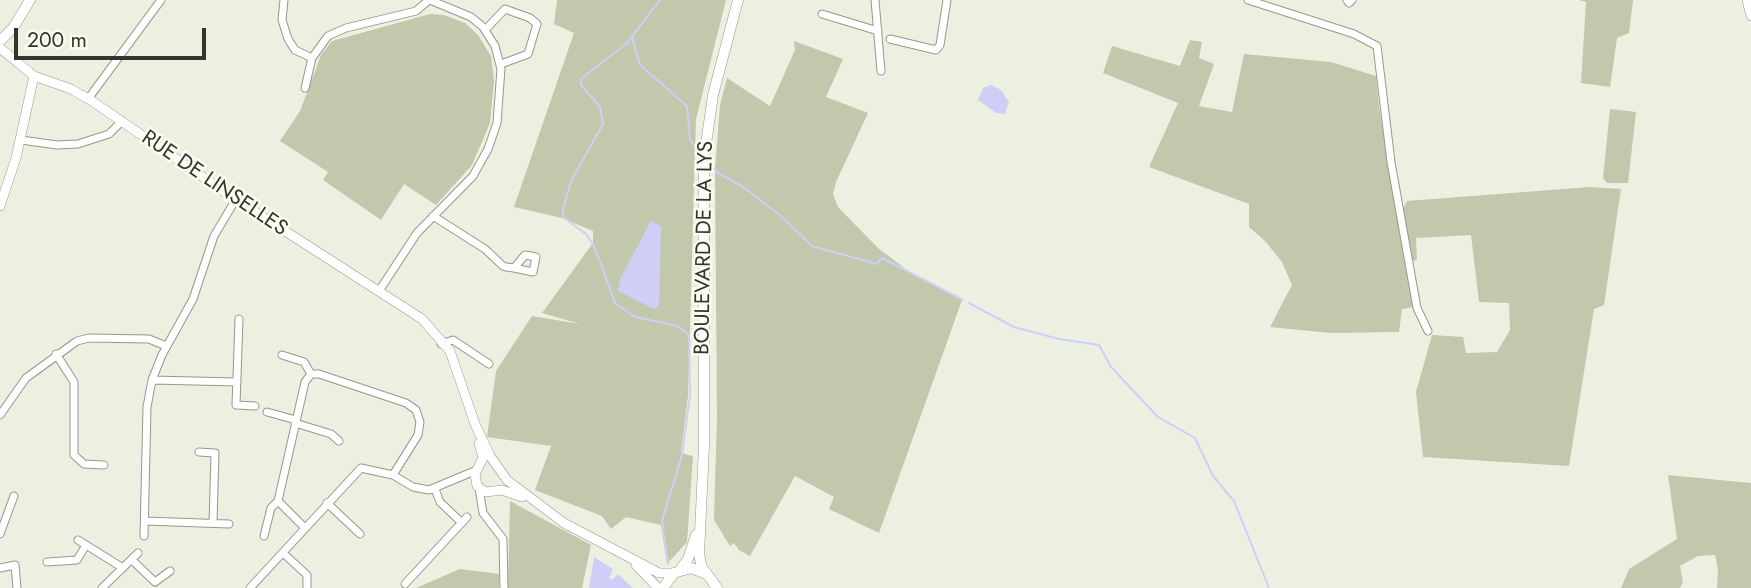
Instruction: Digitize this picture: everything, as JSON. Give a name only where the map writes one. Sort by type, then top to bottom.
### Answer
[{"type":"main road","points":[[0,41],[13,29],[30,0]]},
{"type":"main road","name":"BOULEVARD DE LA LYS","points":[[707,574],[699,557],[702,500],[704,158],[713,95],[738,0]]},
{"type":"main road","name":"BOULEVARD DE LA LYS","points":[[660,588],[677,571],[694,541],[702,500]]},
{"type":"main road","points":[[677,571],[694,568],[707,574],[717,588]]},
{"type":"street","points":[[88,99],[161,0]]},
{"type":"street","points":[[284,0],[282,20],[288,39],[298,52],[312,58]]},
{"type":"street","points":[[305,88],[312,58],[319,46],[337,31],[416,11],[430,0],[471,17],[485,30],[501,64],[499,112],[488,149],[470,181],[415,236],[379,291]]},
{"type":"street","points":[[875,0],[881,71]]},
{"type":"street","points":[[890,39],[936,50],[940,45],[947,0]]},
{"type":"street","points":[[1248,0],[1354,34],[1377,46],[1389,151],[1417,308],[1428,331]]},
{"type":"street","points":[[1347,0],[1349,3],[1352,0]]},
{"type":"street","points":[[1747,0],[1751,16]]},
{"type":"street","points":[[485,30],[505,9],[530,18],[537,24],[528,54],[501,64]]},
{"type":"street","points":[[822,14],[878,32]]},
{"type":"street","name":"RUE DE LINSELLES","points":[[0,48],[34,76],[67,87],[88,99],[428,324],[456,366],[475,424],[498,467]]},
{"type":"street","points":[[0,206],[21,140],[34,76]]},
{"type":"street","points":[[21,140],[57,145],[78,144],[109,135],[122,121]]},
{"type":"street","points":[[144,536],[148,400],[152,380],[166,346],[193,299],[214,236],[236,199]]},
{"type":"street","points":[[433,216],[485,250],[498,263],[514,268]]},
{"type":"street","points":[[239,319],[236,405],[255,405]]},
{"type":"street","points":[[0,415],[22,382],[56,354],[77,341],[89,338],[149,339],[166,346]]},
{"type":"street","points":[[442,343],[453,340],[489,364]]},
{"type":"street","name":"RUE DE LINSELLES","points":[[442,343],[483,456],[479,468]]},
{"type":"street","points":[[56,354],[74,382],[74,456],[84,464],[104,465]]},
{"type":"street","points":[[282,355],[304,362],[311,374]]},
{"type":"street","points":[[264,536],[271,508],[278,501],[295,422],[306,380],[311,374]]},
{"type":"street","points":[[311,374],[318,374],[415,408],[420,422],[418,435],[393,475]]},
{"type":"street","points":[[152,380],[237,382]]},
{"type":"street","points":[[267,412],[331,434],[339,441]]},
{"type":"street","points":[[199,452],[215,453],[213,523]]},
{"type":"street","points":[[250,588],[361,468],[393,475],[413,487],[435,489],[488,464],[498,467],[503,476],[530,500],[564,523],[659,573],[677,571]]},
{"type":"street","points":[[479,468],[478,486],[482,508],[503,539],[504,588]]},
{"type":"street","points":[[482,508],[503,476]]},
{"type":"street","points":[[450,481],[463,479],[478,486],[530,500]]},
{"type":"street","points":[[405,584],[465,520],[440,502],[435,489]]},
{"type":"street","points":[[0,534],[14,496]]},
{"type":"street","points":[[278,501],[305,527]]},
{"type":"street","points":[[327,503],[360,534]]},
{"type":"street","points":[[145,521],[229,524]]},
{"type":"street","points":[[78,540],[123,568]]},
{"type":"street","points":[[47,562],[76,560],[86,545]]},
{"type":"street","points":[[102,588],[138,553]]},
{"type":"street","points":[[283,553],[307,575],[307,588]]},
{"type":"street","points":[[621,553],[660,588]]},
{"type":"street","points":[[132,560],[155,582],[170,571]]},
{"type":"street","points":[[0,568],[15,565],[16,588]]},
{"type":"green space","points":[[557,0],[726,0],[696,119],[688,396],[681,453],[693,456],[687,542],[667,564],[661,525],[626,517],[611,529],[602,516],[535,490],[551,446],[487,437],[496,371],[532,316],[580,324],[542,313],[593,243],[593,231],[562,218],[514,207],[574,33],[554,24]]},
{"type":"green space","points":[[1579,0],[1633,0],[1629,33],[1617,38],[1610,87],[1581,83],[1586,2]]},
{"type":"green space","points":[[430,14],[444,15],[465,23],[478,35],[491,56],[494,81],[490,123],[472,165],[436,205],[404,184],[381,220],[323,180],[328,172],[280,141],[300,111],[321,55],[332,41]]},
{"type":"green space","points":[[1190,40],[1202,42],[1199,58],[1214,64],[1199,106],[1232,112],[1244,54],[1331,62],[1376,76],[1414,307],[1402,309],[1399,332],[1330,333],[1270,327],[1292,285],[1282,262],[1249,227],[1249,204],[1149,167],[1178,103],[1103,73],[1112,46],[1180,66]]},
{"type":"green space","points":[[794,41],[843,59],[826,97],[868,113],[836,182],[833,194],[838,207],[878,248],[912,274],[962,300],[879,533],[829,509],[834,497],[795,476],[750,556],[739,550],[734,543],[730,546],[714,520],[717,418],[715,170],[720,105],[727,78],[770,106],[795,50]]},
{"type":"green space","points":[[1610,109],[1636,112],[1628,183],[1607,183],[1603,178]]},
{"type":"green space","points":[[1590,187],[1621,189],[1604,305],[1594,309],[1569,466],[1423,457],[1416,392],[1432,335],[1463,337],[1466,353],[1497,352],[1510,330],[1509,303],[1479,302],[1471,235],[1416,238],[1417,260],[1412,261],[1402,210],[1407,201]]},
{"type":"green space","points":[[1668,475],[1751,483],[1751,588],[1717,588],[1718,569],[1715,555],[1698,556],[1680,566],[1683,582],[1680,588],[1621,588],[1629,569],[1677,539]]},
{"type":"green space","points":[[510,501],[591,545],[582,588],[508,588]]},
{"type":"green space","points":[[460,569],[499,574],[499,588],[416,588]]},
{"type":"water","points":[[991,85],[1001,90],[1009,102],[1005,114],[996,113],[978,100],[983,88]]},
{"type":"water","points":[[651,221],[661,226],[659,306],[654,309],[618,291],[620,279]]},
{"type":"water","points":[[594,557],[613,569],[609,578],[612,580],[618,574],[633,588],[589,588]]},
{"type":"waterway","points":[[660,0],[627,43],[581,79],[581,85],[600,107],[603,124],[571,181],[563,217],[587,235],[595,248],[615,303],[635,317],[678,326],[689,335],[690,395],[682,455],[662,521],[668,564]]},
{"type":"waterway","points":[[632,37],[640,65],[687,106],[690,140],[699,152]]},
{"type":"waterway","points":[[709,163],[718,173],[742,186],[782,217],[812,246],[877,264],[882,258],[963,300]]},
{"type":"waterway","points":[[969,303],[1014,327],[1059,339],[1099,345],[1111,367],[1158,417],[1195,438],[1213,476],[1234,501],[1269,588]]}]
